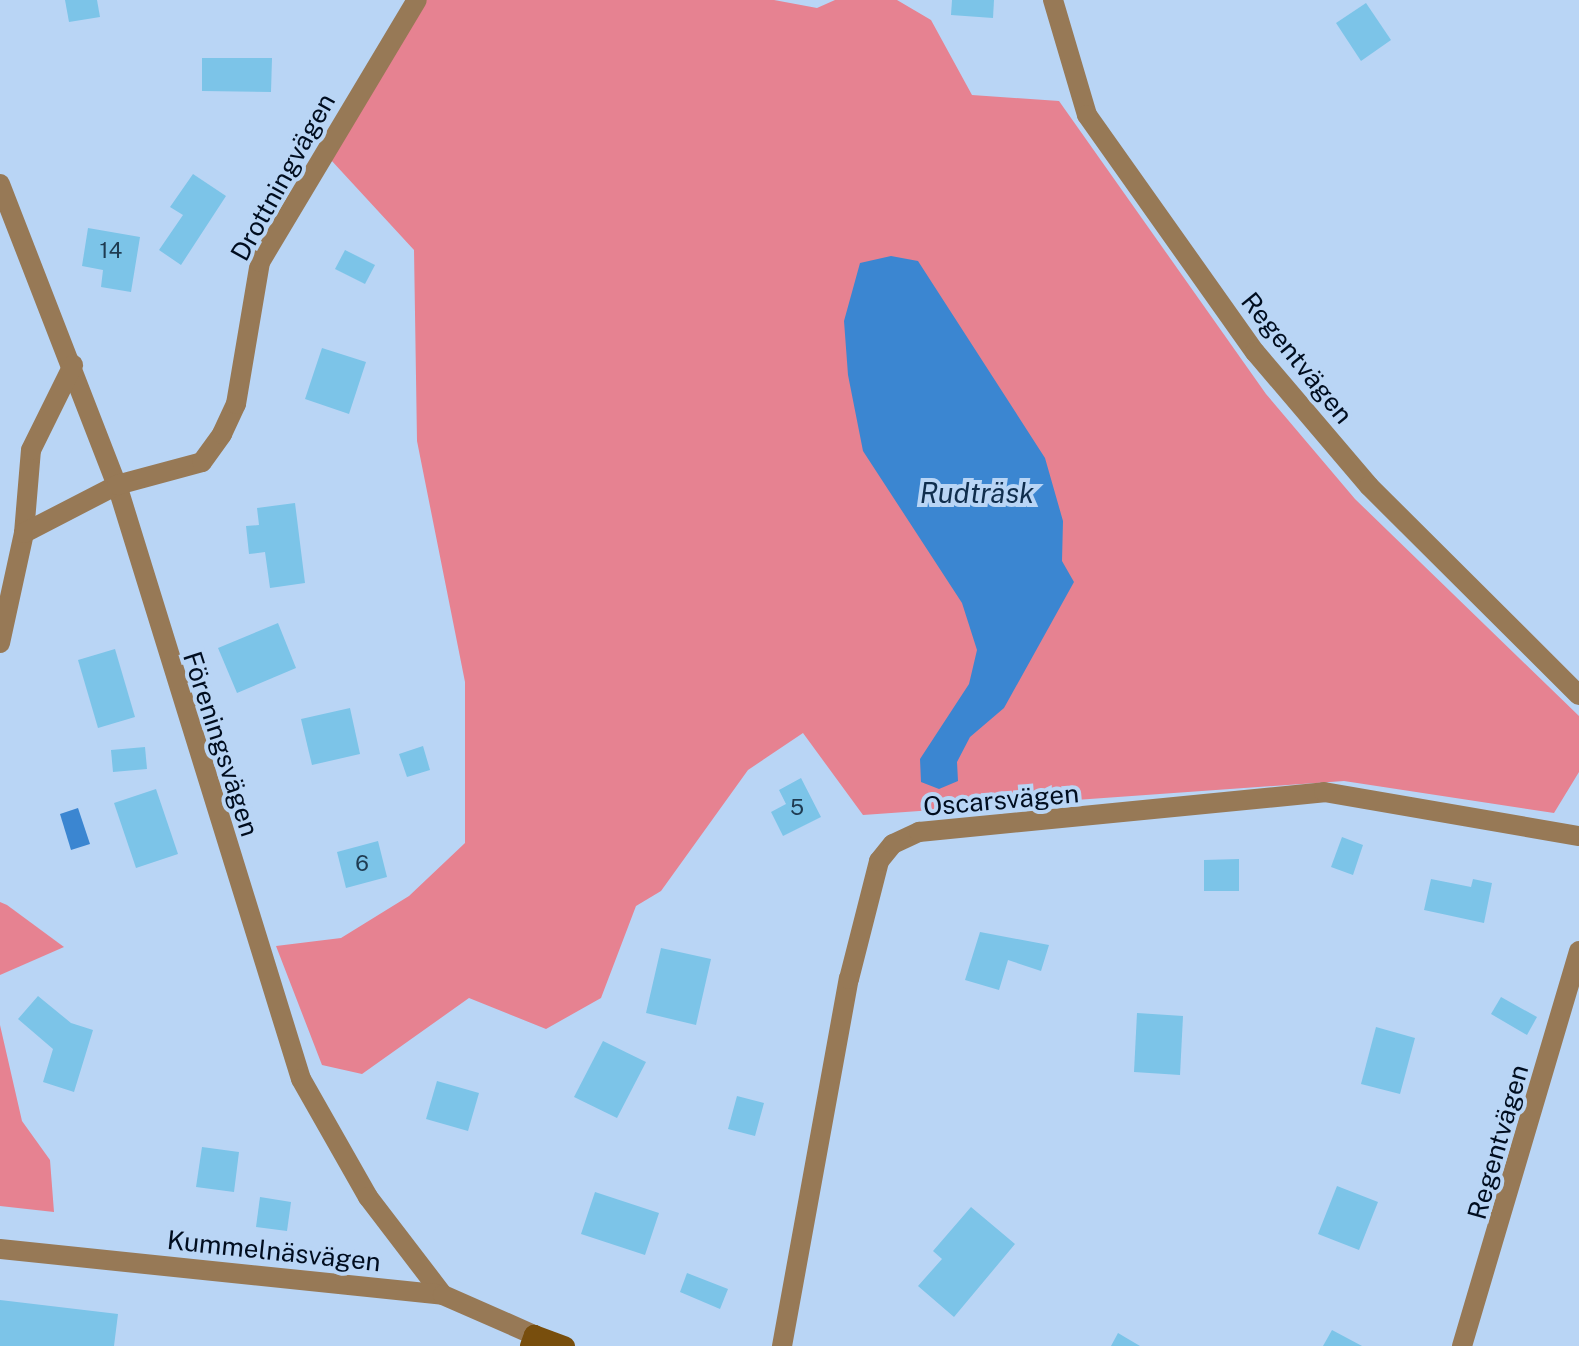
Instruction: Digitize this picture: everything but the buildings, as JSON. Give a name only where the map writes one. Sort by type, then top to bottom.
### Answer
[{"type":"street","name":"Drottningvägen","points":[[24,533],[117,485],[202,462],[222,434],[236,404],[260,262],[417,0]]},
{"type":"street","name":"Regentvägen","points":[[1053,0],[1087,115],[1255,352],[1369,486],[1579,695]]},
{"type":"street","name":"Föreningsvägen","points":[[0,184],[73,365],[117,485],[301,1079],[368,1197],[443,1295]]},
{"type":"street","points":[[0,643],[7,597],[24,533],[31,450],[73,365]]},
{"type":"street","name":"Oscarsvägen","points":[[782,1346],[849,979],[879,861],[893,844],[919,832],[1324,792],[1579,836]]},
{"type":"street","name":"Regentvägen","points":[[1462,1346],[1579,951]]},
{"type":"street","name":"Kummelnäsvägen","points":[[0,1249],[443,1295],[532,1340],[565,1346]]},
{"type":"shaded area","points":[[409,0],[774,0],[817,8],[835,0],[897,0],[931,20],[972,95],[1059,101],[1266,394],[1355,499],[1579,716],[1579,772],[1554,813],[1344,781],[863,815],[803,733],[748,770],[661,891],[636,906],[601,998],[546,1029],[469,998],[362,1074],[322,1065],[276,946],[341,938],[409,896],[465,843],[465,682],[417,441],[414,250],[319,147]]},
{"type":"shaded area","points":[[0,902],[7,905],[64,947],[0,975]]},
{"type":"shaded area","points":[[0,1025],[22,1121],[50,1160],[54,1212],[0,1206]]},
{"type":"water","name":"Rudträsk","points":[[891,256],[918,261],[1045,458],[1063,521],[1062,561],[1074,582],[1004,708],[970,737],[957,762],[958,781],[939,789],[921,782],[920,759],[969,684],[977,650],[962,603],[863,451],[848,375],[844,321],[860,263]]},
{"type":"water","points":[[78,808],[90,844],[71,850],[60,814]]}]
